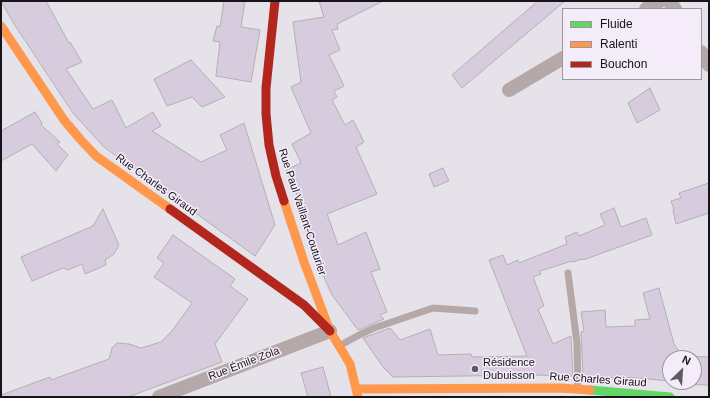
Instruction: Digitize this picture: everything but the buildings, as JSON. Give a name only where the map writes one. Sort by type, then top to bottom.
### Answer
[{"type":"street","name":"Rue Paul Vaillant-Couturier","points":[[275,1],[265,100],[266,130],[269,145],[276,176],[302,255],[330,331],[350,364],[357,393]]},
{"type":"street","points":[[648,8],[660,1]]},
{"type":"street","name":"Rue Charles Giraud","points":[[1,26],[64,120],[80,140],[96,156],[304,305],[330,331]]},
{"type":"street","points":[[702,54],[709,65]]},
{"type":"street","points":[[509,90],[562,59]]},
{"type":"street","name":"Rue Émile Zola","points":[[159,397],[330,331]]},
{"type":"street","name":"Rue Charles Giraud","points":[[357,393],[538,388],[578,389],[670,397]]},
{"type":"lane","points":[[568,273],[577,343],[578,389]]},
{"type":"lane","points":[[339,346],[374,328],[433,308],[475,311]]},
{"type":"traffic: fast","points":[[590,390],[670,397]]},
{"type":"traffic: slow","points":[[1,26],[64,120],[80,139],[96,156],[170,209]]},
{"type":"traffic: slow","points":[[284,201],[304,262],[330,331],[350,364],[358,397]]},
{"type":"traffic: slow","points":[[356,389],[560,388],[590,390]]},
{"type":"traffic: jam","points":[[275,1],[266,88],[266,114],[269,145],[276,176],[284,201]]},
{"type":"traffic: jam","points":[[170,209],[304,305],[330,331]]},
{"type":"place","name":"Résidence Dubuisson","points":[[475,369]]}]
